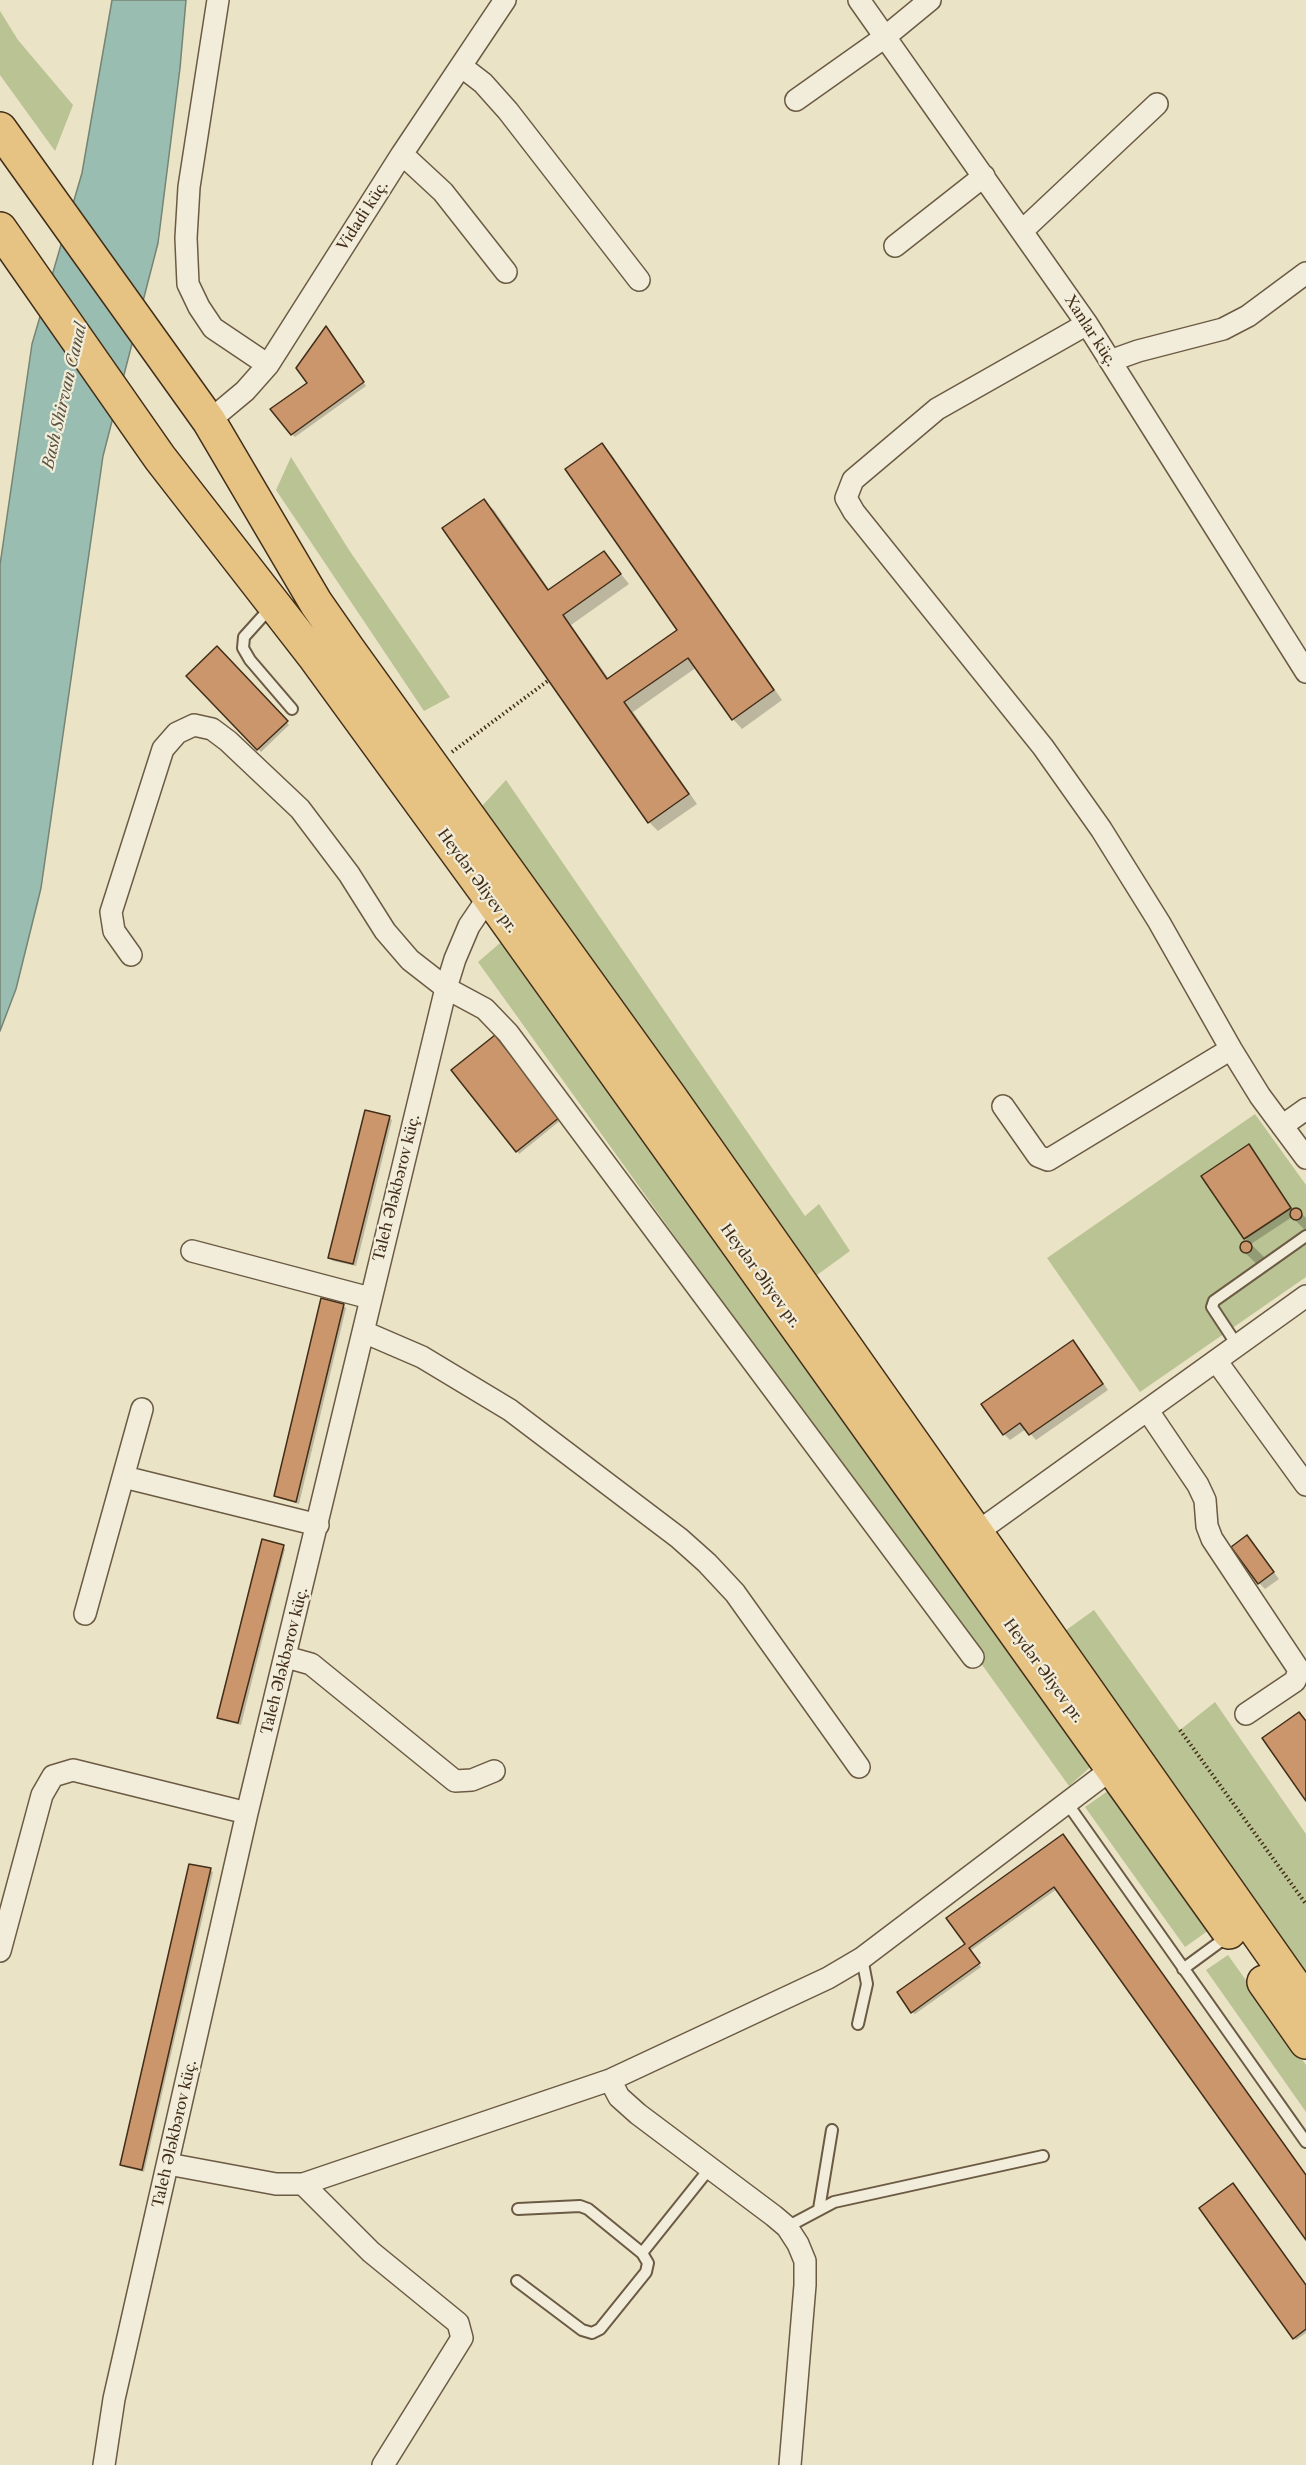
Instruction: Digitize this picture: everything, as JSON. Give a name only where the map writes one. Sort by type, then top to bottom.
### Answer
[{"type":"main road","name":"Heydər Əliyev pr.","points":[[0,129],[209,420],[316,603],[432,766],[499,884],[1306,2042]]},
{"type":"main road","name":"Heydər Əliyev pr.","points":[[1,229],[160,458],[205,517],[314,656],[670,1097],[1306,2002]]},
{"type":"main road","points":[[205,517],[247,487]]},
{"type":"street","points":[[218,0],[189,187],[186,238],[188,284],[213,328],[268,365]]},
{"type":"street","name":"Vidadi küç.","points":[[209,420],[245,391],[268,365],[402,154],[505,0]]},
{"type":"street","name":"Xanlar küç.","points":[[859,0],[1087,324],[1306,672]]},
{"type":"street","points":[[796,100],[885,37],[930,0]]},
{"type":"street","points":[[461,66],[483,82],[508,111],[639,280]]},
{"type":"street","points":[[1022,231],[1157,104]]},
{"type":"street","points":[[402,154],[442,192],[506,272]]},
{"type":"street","points":[[895,246],[984,176]]},
{"type":"street","points":[[1110,361],[1138,351],[1223,329],[1248,316],[1306,273]]},
{"type":"street","points":[[1087,324],[937,409],[853,480],[846,498],[854,512],[1043,747],[1101,829],[1159,922],[1231,1049],[1306,1158]]},
{"type":"street","points":[[132,955],[114,931],[111,912],[163,749],[177,733],[194,725],[212,729],[228,741],[300,809],[349,874],[385,931],[410,960],[446,987],[485,1009],[508,1033],[973,1657]]},
{"type":"street","name":"Taleh Ələkbərov küç.","points":[[104,2465],[114,2399],[247,1813],[318,1526],[370,1298],[446,987],[469,926],[499,884]]},
{"type":"street","points":[[1003,1106],[1038,1156],[1048,1160],[1231,1049]]},
{"type":"street","points":[[1282,1126],[1306,1109]]},
{"type":"street","points":[[192,1251],[370,1298]]},
{"type":"street","points":[[976,1533],[1306,1296]]},
{"type":"street","points":[[364,1332],[422,1357],[510,1410],[679,1538],[735,1593],[859,1767]]},
{"type":"street","points":[[1217,1362],[1306,1485]]},
{"type":"street","points":[[85,1614],[142,1410]]},
{"type":"street","points":[[1148,1411],[1198,1485],[1205,1500],[1207,1526],[1212,1539],[1302,1673],[1295,1681],[1246,1714]]},
{"type":"street","points":[[124,1476],[318,1526]]},
{"type":"street","points":[[286,1657],[311,1664],[455,1781],[472,1780],[494,1771]]},
{"type":"street","points":[[168,2164],[276,2184],[303,2184],[610,2080],[828,1978],[862,1958],[1113,1768]]},
{"type":"street","points":[[0,1951],[42,1795],[53,1776],[73,1770],[247,1813]]},
{"type":"street","points":[[610,2080],[619,2097],[638,2114],[787,2227],[805,2261],[790,2465]]},
{"type":"street","points":[[303,2184],[371,2252],[458,2323],[462,2338],[383,2465]]},
{"type":"lane","points":[[274,604],[244,637],[243,648],[250,660],[292,709]]},
{"type":"lane","points":[[1237,1345],[1212,1307],[1214,1301],[1306,1236]]},
{"type":"lane","points":[[1067,1803],[1306,2142]]},
{"type":"lane","points":[[1183,1969],[1230,1934]]},
{"type":"lane","points":[[858,2024],[867,1984],[862,1958]]},
{"type":"lane","points":[[819,2209],[832,2130]]},
{"type":"lane","points":[[787,2227],[834,2202],[1043,2156]]},
{"type":"lane","points":[[642,2253],[710,2168]]},
{"type":"lane","points":[[516,2281],[582,2330],[592,2333],[600,2329],[646,2272],[648,2263],[642,2253],[588,2209],[580,2206],[518,2209]]},
{"type":"path","points":[[432,766],[549,680]]},
{"type":"path","points":[[1180,1730],[1306,1904]]},
{"type":"green space","points":[[0,11],[18,40],[73,105],[55,151],[0,75]]},
{"type":"green space","points":[[291,457],[349,550],[450,697],[424,711],[276,490]]},
{"type":"green space","points":[[506,780],[805,1216],[819,1204],[850,1251],[817,1275],[482,806]]},
{"type":"green space","points":[[507,937],[1095,1763],[1069,1786],[478,962]]},
{"type":"green space","points":[[1255,1114],[1306,1185],[1306,1277],[1140,1392],[1047,1258]]},
{"type":"green space","points":[[1094,1610],[1180,1730],[1215,1702],[1306,1834],[1306,1980],[1062,1633]]},
{"type":"green space","points":[[1112,1788],[1212,1928],[1185,1947],[1085,1807]]},
{"type":"green space","points":[[1228,1955],[1306,2065],[1306,2112],[1206,1970]]},
{"type":"water","name":"Bash Shirvan Canal","points":[[112,0],[186,0],[180,68],[158,243],[103,456],[41,888],[16,989],[0,1031],[0,565],[32,344],[82,173]]},
{"type":"building","points":[[326,326],[364,382],[291,435],[270,409],[307,383],[296,368]]},
{"type":"building","points":[[602,443],[774,690],[732,720],[688,658],[624,702],[689,794],[648,823],[442,528],[484,499],[548,590],[604,551],[621,574],[563,615],[607,679],[677,630],[565,469]]},
{"type":"building","points":[[217,646],[288,721],[257,750],[186,676]]},
{"type":"building","points":[[495,1035],[560,1117],[516,1152],[451,1070]]},
{"type":"building","points":[[365,1110],[390,1116],[353,1264],[328,1258]]},
{"type":"building","points":[[1249,1144],[1291,1208],[1244,1239],[1201,1176]]},
{"type":"building","points":[[1298,1208],[1302,1214],[1298,1220],[1294,1220],[1290,1212]]},
{"type":"building","points":[[1248,1241],[1252,1247],[1248,1253],[1244,1253],[1240,1245]]},
{"type":"building","points":[[321,1298],[344,1304],[296,1502],[274,1496]]},
{"type":"building","points":[[1073,1340],[1103,1384],[1029,1435],[1020,1423],[1003,1435],[981,1404]]},
{"type":"building","points":[[1247,1535],[1274,1572],[1258,1584],[1231,1547]]},
{"type":"building","points":[[262,1539],[284,1545],[238,1723],[217,1718]]},
{"type":"building","points":[[1299,1712],[1306,1721],[1306,1801],[1262,1738]]},
{"type":"building","points":[[1063,1834],[1306,2175],[1306,2240],[1054,1887],[969,1948],[980,1963],[911,2013],[897,1992],[965,1944],[946,1918]]},
{"type":"building","points":[[189,1864],[211,1868],[142,2170],[120,2165]]},
{"type":"building","points":[[1233,2183],[1306,2285],[1306,2329],[1293,2339],[1199,2208]]}]
